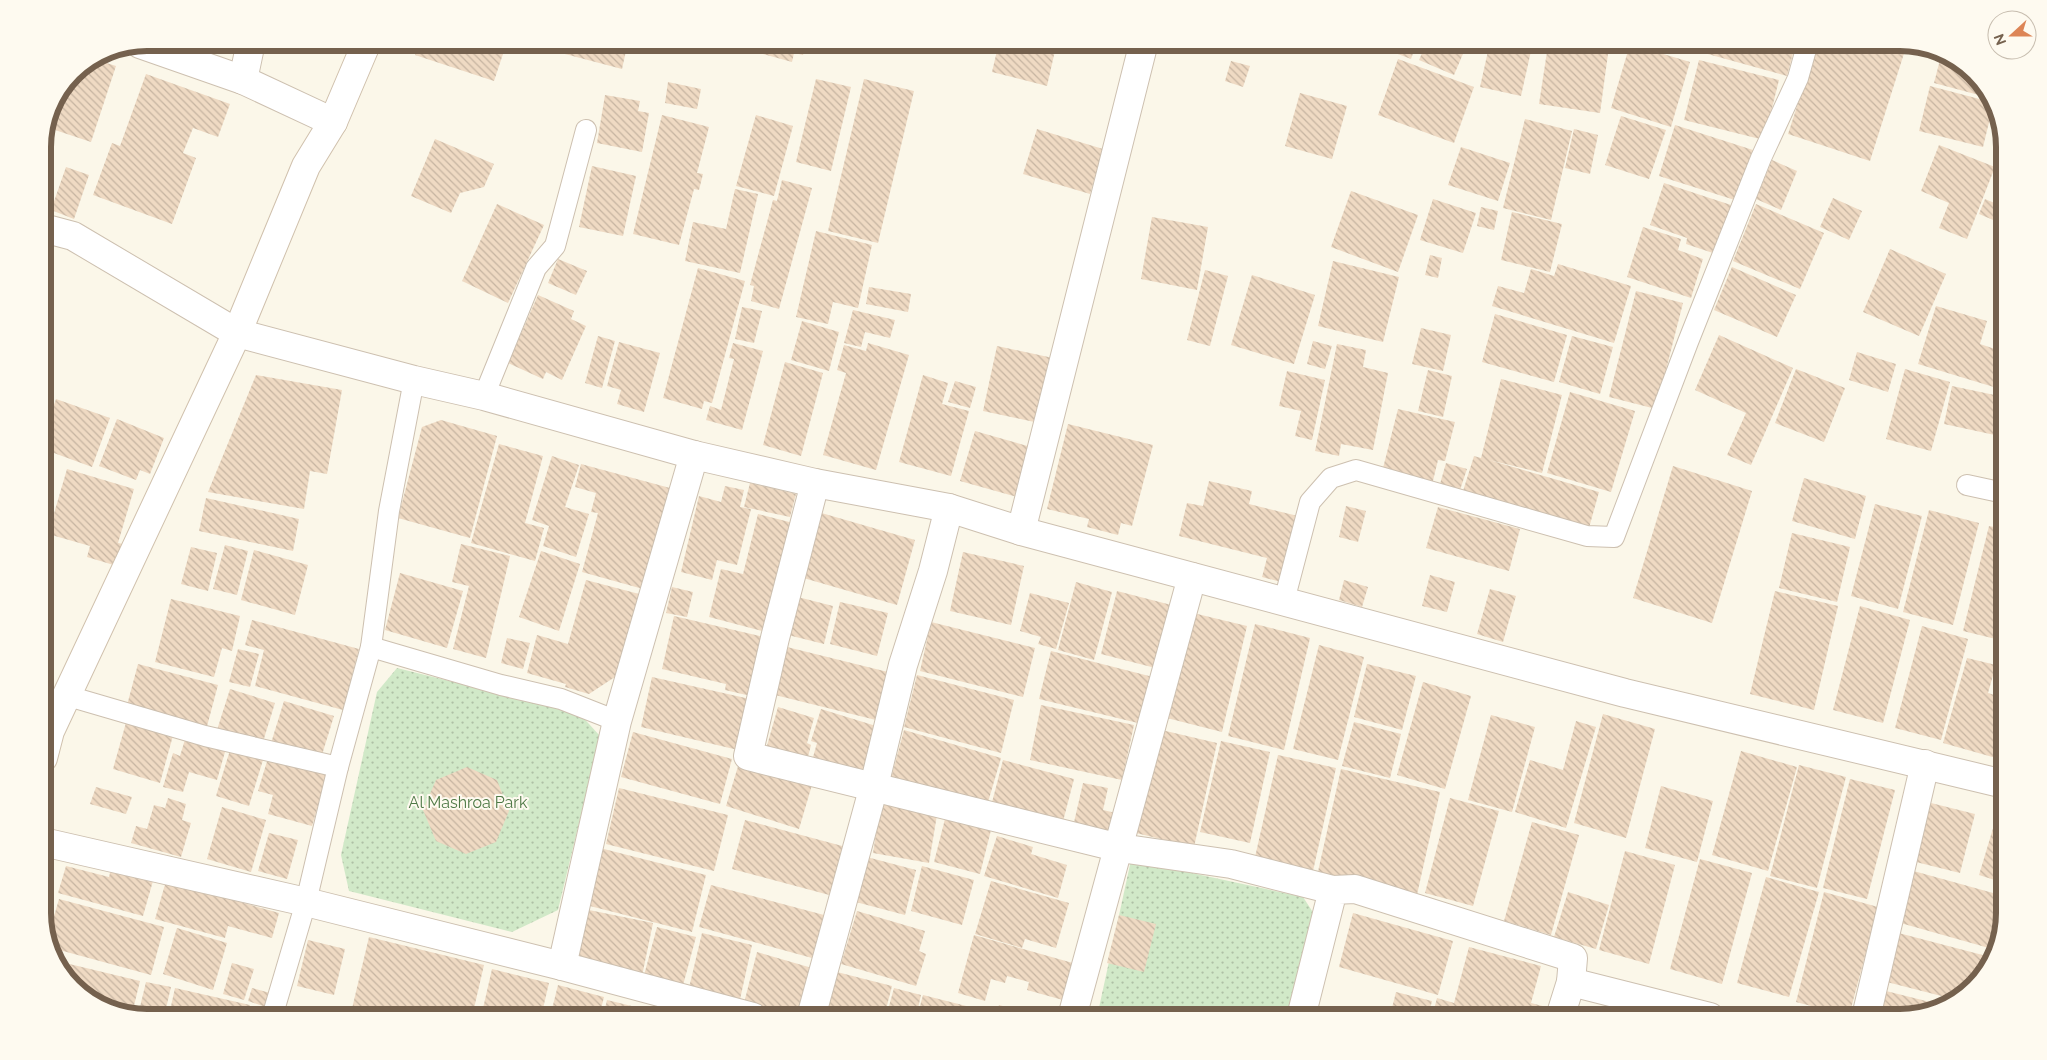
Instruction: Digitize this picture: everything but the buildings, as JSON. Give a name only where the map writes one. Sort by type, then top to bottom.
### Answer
[{"type":"street","points":[[160,51],[243,80],[333,122]]},
{"type":"street","points":[[243,80],[249,51]]},
{"type":"street","points":[[51,724],[68,696],[237,333],[306,166],[333,122],[364,51]]},
{"type":"street","points":[[1022,531],[1142,51]]},
{"type":"street","points":[[51,230],[73,236],[237,333],[414,380],[484,396],[694,455],[815,483],[949,508],[1022,531],[1625,693],[1996,782]]},
{"type":"street","points":[[562,966],[617,721],[694,455]]},
{"type":"street","points":[[815,483],[775,638],[748,756],[1120,848],[1231,864],[1333,890],[1355,889],[1573,958],[1570,982],[1562,1009]]},
{"type":"street","points":[[813,1009],[874,786],[903,665],[933,571],[949,508]]},
{"type":"street","points":[[1075,1009],[1120,848],[1192,576]]},
{"type":"street","points":[[1868,1009],[1925,764]]},
{"type":"street","points":[[51,844],[306,902],[562,966],[720,1009]]},
{"type":"street","points":[[1304,1009],[1333,890]]},
{"type":"street","points":[[1570,982],[1675,1009]]},
{"type":"lane","points":[[1284,600],[1310,502],[1331,478],[1356,470],[1587,536],[1614,537],[1684,351],[1761,158],[1798,78],[1806,51]]},
{"type":"lane","points":[[484,396],[536,268],[554,246],[586,130]]},
{"type":"lane","points":[[275,1009],[306,902],[338,767],[371,647],[388,511],[414,380]]},
{"type":"lane","points":[[1967,485],[1996,491]]},
{"type":"lane","points":[[371,647],[501,685],[561,699],[617,721]]},
{"type":"lane","points":[[68,696],[205,736],[338,767]]},
{"type":"green space","name":"Al Mashroa Park","points":[[397,668],[579,713],[600,736],[558,910],[512,932],[349,891],[341,855],[377,692]]},
{"type":"green space","points":[[1131,860],[1303,897],[1316,917],[1292,1009],[1099,1009]]}]
